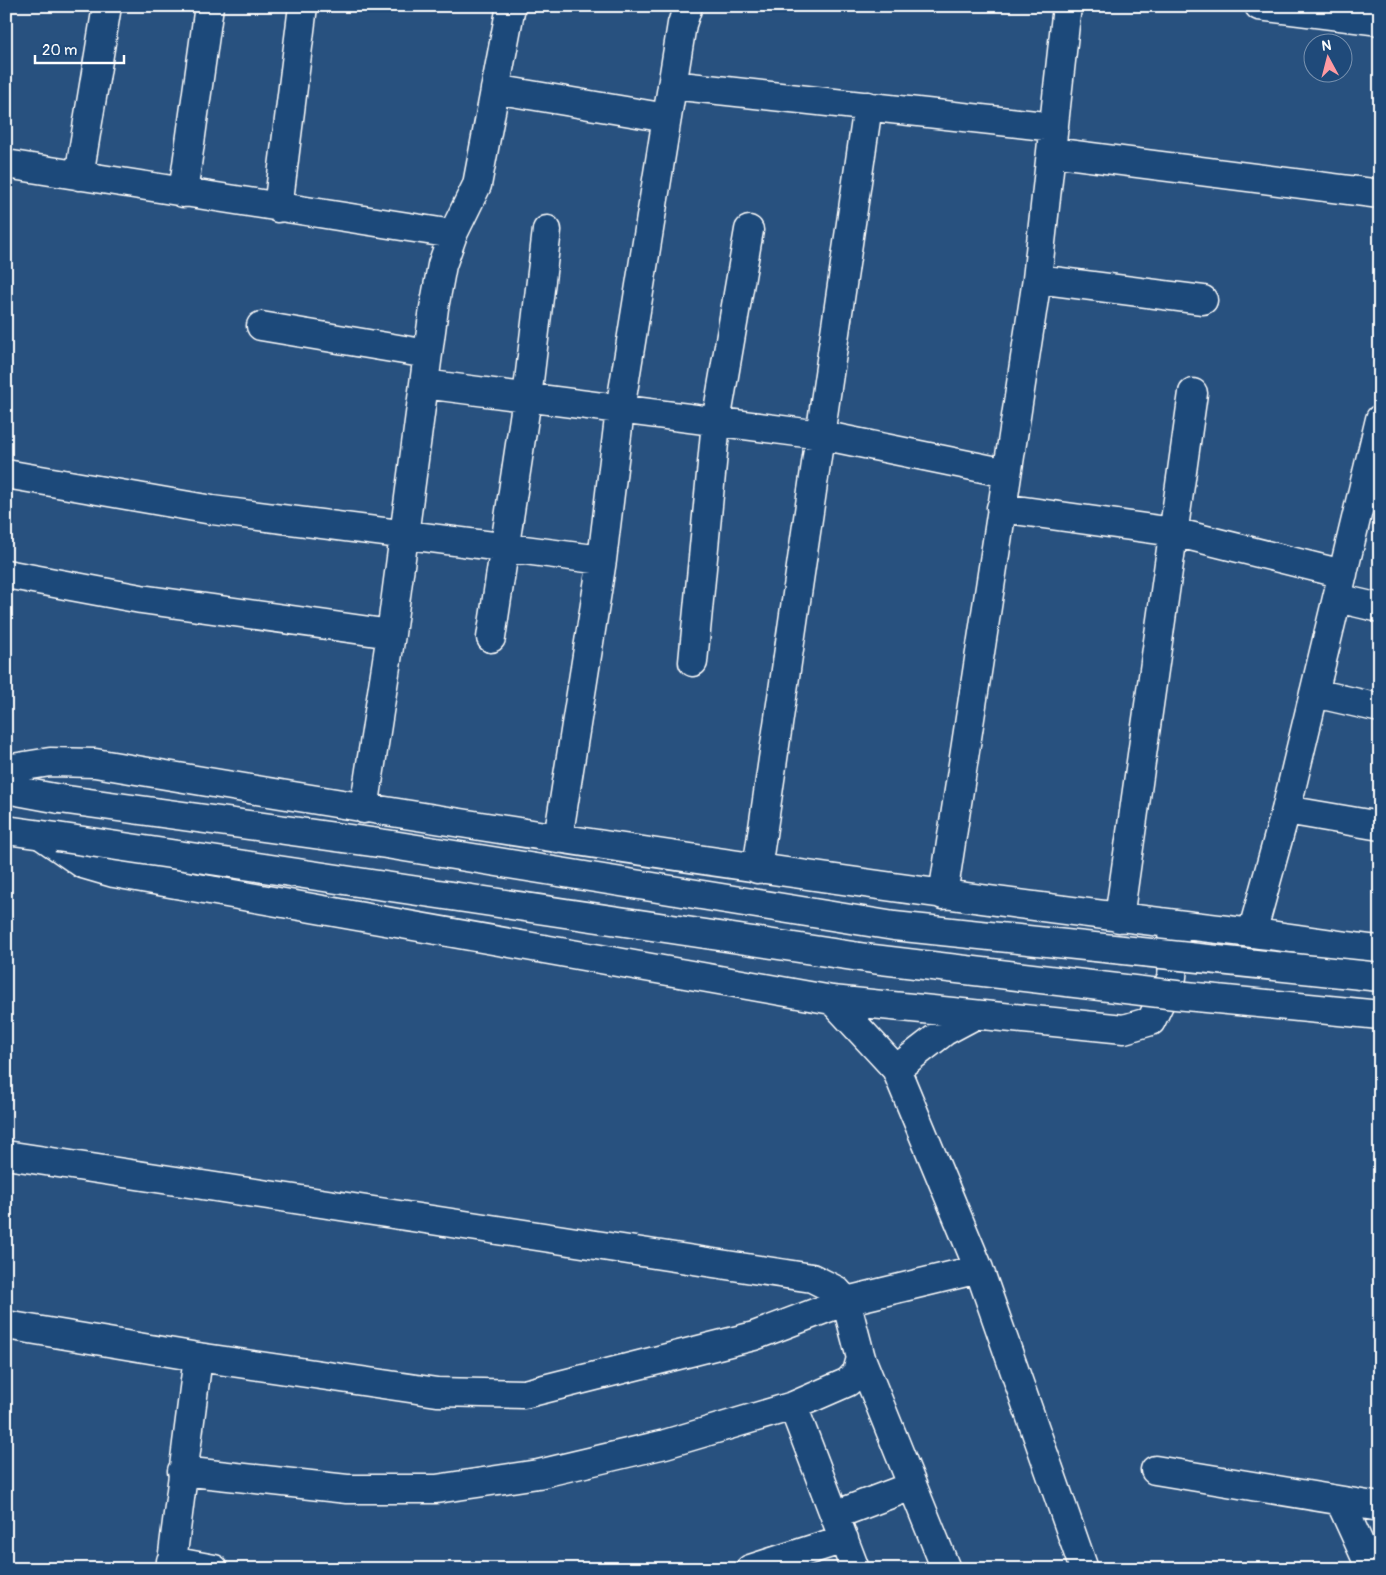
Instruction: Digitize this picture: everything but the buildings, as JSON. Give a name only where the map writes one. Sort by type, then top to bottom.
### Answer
[{"type":"street","points":[[79,176],[107,6]]},
{"type":"street","points":[[183,193],[209,6]]},
{"type":"street","points":[[278,208],[303,6]]},
{"type":"street","points":[[364,809],[391,634],[428,354],[442,265],[453,234],[477,185],[511,6]]},
{"type":"street","points":[[558,839],[602,560],[620,410],[682,24],[688,6]]},
{"type":"street","points":[[943,895],[1037,279],[1067,6]]},
{"type":"street","points":[[1259,6],[1380,21]]},
{"type":"street","points":[[672,85],[868,106],[1380,194]]},
{"type":"street","points":[[495,88],[667,118]]},
{"type":"street","points":[[757,869],[868,106]]},
{"type":"street","points":[[6,164],[453,234]]},
{"type":"street","points":[[492,638],[527,398],[547,230]]},
{"type":"street","points":[[693,662],[716,422],[749,230]]},
{"type":"street","points":[[1037,279],[1203,300]]},
{"type":"street","points":[[261,326],[428,354]]},
{"type":"street","points":[[424,384],[821,435],[1007,473]]},
{"type":"street","points":[[1119,918],[1193,393]]},
{"type":"street","points":[[1252,933],[1286,810],[1340,586],[1373,477],[1380,419]]},
{"type":"street","points":[[6,474],[212,510],[602,560]]},
{"type":"street","points":[[1001,508],[1174,532],[1340,586],[1380,608]]},
{"type":"street","points":[[6,574],[141,599],[391,634]]},
{"type":"street","points":[[1314,693],[1380,708]]},
{"type":"street","points":[[6,768],[50,762],[95,763],[364,809],[757,869],[1119,918],[1380,950]]},
{"type":"street","points":[[6,789],[60,799],[386,844],[894,926],[1380,977]]},
{"type":"street","points":[[1286,810],[1380,826]]},
{"type":"street","points":[[6,830],[873,959],[1176,995],[1380,1015]]},
{"type":"street","points":[[49,836],[83,864],[114,873],[832,1000],[1124,1029],[1151,1021],[1172,977],[1175,936],[1157,922]]},
{"type":"street","points":[[832,1000],[896,1069],[979,1269],[1084,1569]]},
{"type":"street","points":[[896,1069],[944,1032],[975,1015]]},
{"type":"street","points":[[6,1156],[484,1230],[812,1278],[836,1290],[846,1301],[861,1358],[946,1569]]},
{"type":"street","points":[[6,1324],[198,1357],[437,1392],[524,1394],[754,1336],[846,1301],[979,1269]]},
{"type":"street","points":[[198,1357],[171,1565],[214,1569]]},
{"type":"street","points":[[182,1471],[347,1489],[436,1489],[538,1474],[665,1444],[792,1406],[848,1382],[857,1372],[861,1358]]},
{"type":"street","points":[[792,1406],[855,1569]]},
{"type":"street","points":[[1155,1470],[1380,1507]]},
{"type":"street","points":[[750,1569],[839,1527],[912,1486]]},
{"type":"street","points":[[1340,1501],[1370,1569]]}]
